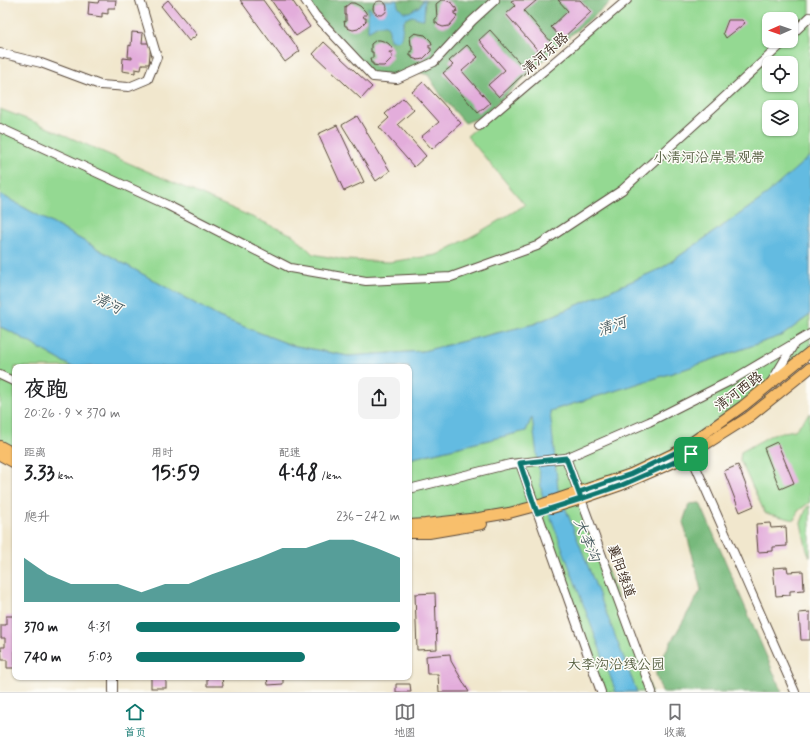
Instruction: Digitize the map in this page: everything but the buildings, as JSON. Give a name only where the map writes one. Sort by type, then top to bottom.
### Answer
[{"type":"main road","name":"清河西路","points":[[686,450],[810,352]]},
{"type":"main road","points":[[412,533],[429,533],[515,518],[539,508],[577,497],[686,450],[749,417],[810,368]]},
{"type":"main road","points":[[0,446],[12,452]]},
{"type":"main road","points":[[0,455],[12,461]]},
{"type":"main road","points":[[412,525],[479,518],[539,508]]},
{"type":"street","points":[[0,53],[41,62],[100,85],[129,87],[148,79],[157,57],[140,0]]},
{"type":"street","points":[[305,0],[315,15],[373,77],[397,79],[434,62],[472,21],[495,0]]},
{"type":"street","name":"清河东路","points":[[479,126],[627,0]]},
{"type":"street","points":[[798,28],[810,17]]},
{"type":"street","points":[[0,128],[167,205],[290,268],[366,281],[451,277],[537,246],[622,190],[777,48]]},
{"type":"street","points":[[412,487],[510,464],[562,459],[649,422],[732,380],[810,334]]},
{"type":"street","points":[[770,384],[794,343]]},
{"type":"street","points":[[0,375],[12,381]]},
{"type":"street","points":[[686,450],[796,692]]},
{"type":"street","name":"襄阳绿道","points":[[562,459],[652,692]]},
{"type":"street","points":[[522,463],[539,508],[601,692]]},
{"type":"street","points":[[112,680],[113,692]]},
{"type":"green space","points":[[305,0],[613,0],[558,46],[484,116],[465,123],[442,97],[428,75],[415,71],[397,79],[373,77]]},
{"type":"green space","name":"小清河沿岸景观带","points":[[627,0],[810,0],[810,157],[760,200],[662,268],[534,324],[423,351],[348,356],[291,345],[219,317],[0,194],[0,109],[37,123],[293,235],[313,254],[344,260],[389,262],[437,255],[525,205],[467,136]]},
{"type":"green space","name":"大李沟沿线公园","points":[[810,315],[810,352],[681,450],[579,492],[652,692],[601,692],[537,513],[532,511],[412,529],[412,458],[526,431],[532,416],[685,369],[783,335]]},
{"type":"green space","points":[[0,327],[8,330],[67,364],[12,364],[12,457],[0,451]]},
{"type":"green space","points":[[810,413],[810,502],[798,511],[794,520],[765,513],[740,460],[741,452],[773,434],[795,430]]},
{"type":"green space","points":[[700,503],[782,692],[662,692],[656,675],[656,668],[701,590],[683,522],[689,504]]},
{"type":"green space","points":[[810,506],[810,557],[807,551],[801,523],[807,507]]},
{"type":"water","points":[[397,0],[398,6],[404,12],[409,12],[420,6],[423,0],[425,0],[424,19],[412,16],[405,19],[401,37],[398,41],[390,40],[389,30],[386,25],[378,25],[368,31],[368,7],[376,13],[383,14],[387,9],[383,1]]},
{"type":"water","name":"清河","points":[[810,156],[810,315],[783,335],[685,369],[550,411],[558,489],[637,692],[616,692],[542,494],[532,417],[526,431],[412,458],[412,364],[67,364],[8,330],[0,327],[0,194],[219,317],[291,345],[348,356],[423,351],[534,324],[662,268],[760,200]]},
{"type":"route","points":[[691,454],[622,485],[581,499],[566,458],[520,463],[537,513],[581,499],[579,492],[631,474],[687,446],[691,454]]},
{"type":"water label","name":"大李沟","points":[[587,540]]}]
